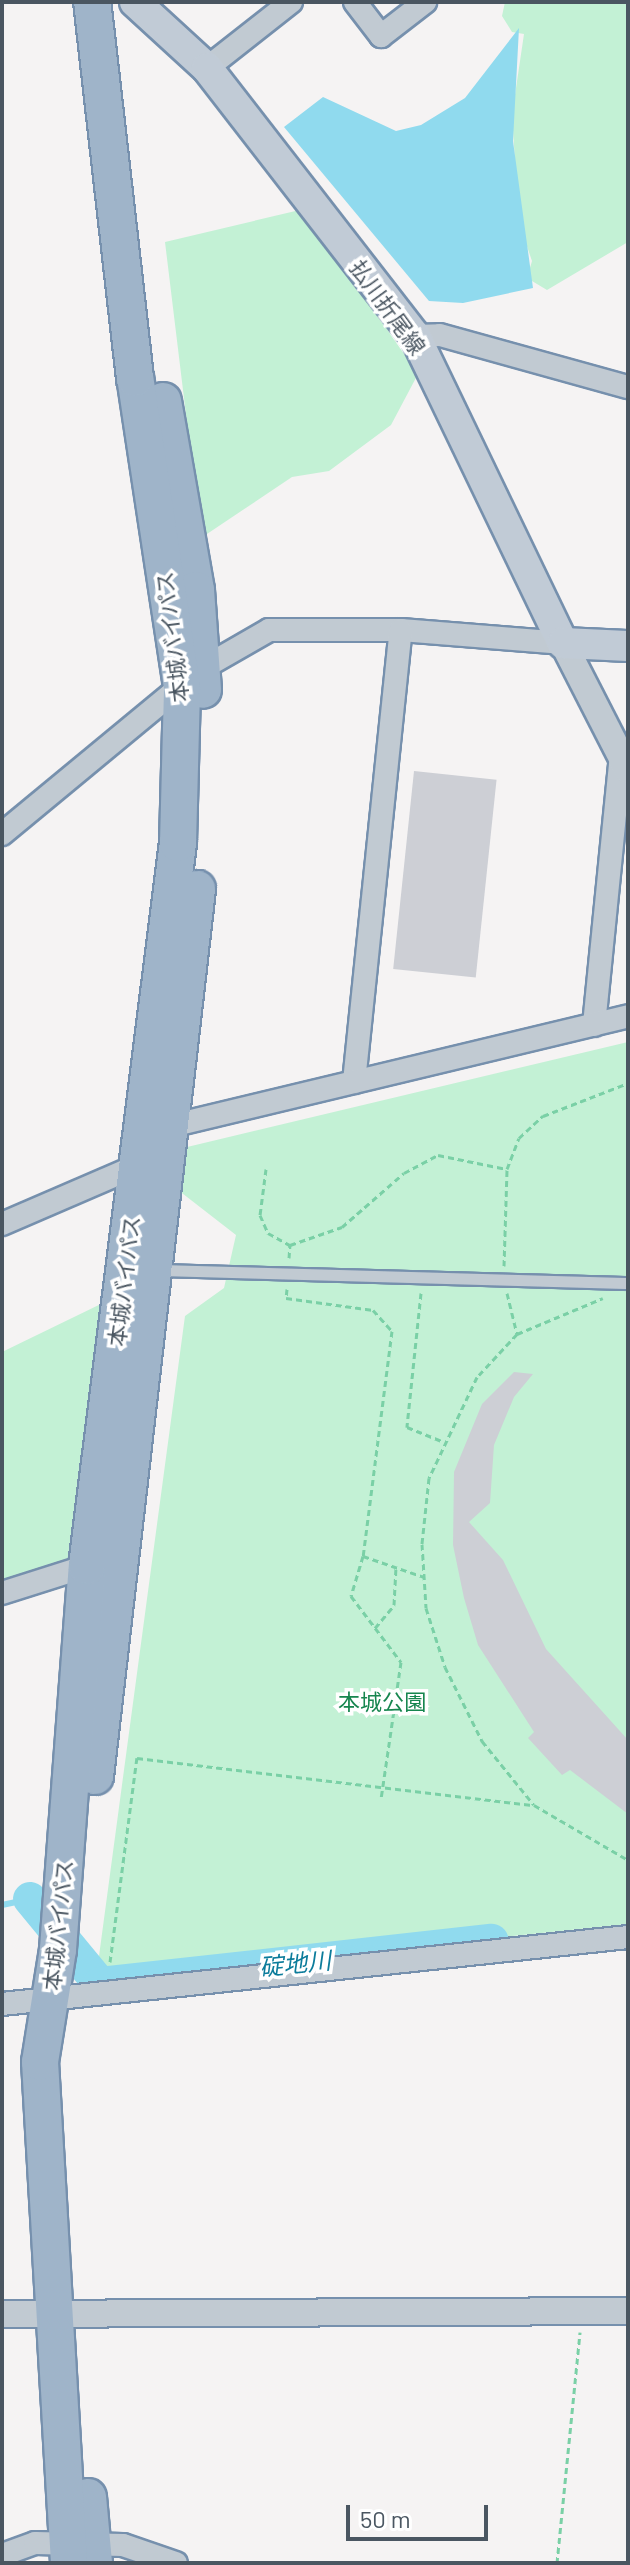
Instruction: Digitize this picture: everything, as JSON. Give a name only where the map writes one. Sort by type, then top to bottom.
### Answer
[{"type":"highway","name":"本城バイパス","points":[[78,2552],[63,2311],[64,2062],[58,1949],[71,1911],[87,1566],[178,843],[192,678],[135,378],[92,2]]},
{"type":"highway","name":"本城バイパス","points":[[62,2001],[171,1126],[202,847],[192,678],[116,2]]},
{"type":"main road","name":"払川折尾線","points":[[135,2],[207,68],[415,336],[563,643]]},
{"type":"main road","points":[[563,643],[628,646]]},
{"type":"street","points":[[207,68],[291,2]]},
{"type":"street","points":[[355,2],[381,36],[425,2]]},
{"type":"street","points":[[415,336],[440,335],[628,387]]},
{"type":"street","points":[[2,834],[192,678],[269,630],[401,630],[563,643],[624,763],[594,1025]]},
{"type":"street","points":[[354,1082],[401,630]]},
{"type":"street","points":[[171,1126],[628,1016]]},
{"type":"street","points":[[2,1224],[139,1165]]},
{"type":"street","points":[[2,1593],[87,1566]]},
{"type":"street","points":[[2,2004],[62,2001],[628,1937]]},
{"type":"street","points":[[2,2314],[63,2311],[628,2311]]},
{"type":"street","points":[[2,2555],[35,2543],[78,2552],[123,2545],[176,2563]]},
{"type":"lane","points":[[152,1269],[628,1283]]},
{"type":"path","points":[[517,1334],[504,1280],[507,1169],[519,1138],[543,1116],[628,1083]]},
{"type":"path","points":[[266,1169],[260,1215],[268,1233],[290,1245],[342,1227],[404,1173],[438,1155],[507,1169]]},
{"type":"path","points":[[290,1245],[286,1298],[373,1310],[392,1331],[363,1556],[351,1596],[401,1662],[381,1799]]},
{"type":"path","points":[[423,1277],[407,1427],[443,1441]]},
{"type":"path","points":[[616,1292],[517,1334],[477,1377],[443,1441],[429,1478],[424,1577],[445,1667],[482,1741],[534,1805],[628,1860]]},
{"type":"path","points":[[363,1556],[424,1577]]},
{"type":"path","points":[[375,1628],[394,1605],[396,1567]]},
{"type":"path","points":[[110,1962],[137,1758],[534,1805]]},
{"type":"path","points":[[557,2563],[582,2312]]},
{"type":"green space","points":[[505,2],[628,2],[628,242],[547,290],[527,278],[532,261],[519,223],[512,115],[524,34],[512,32],[502,16]]},
{"type":"green space","points":[[304,209],[418,374],[391,425],[329,471],[292,477],[201,538],[165,242]]},
{"type":"green space","name":"本城公園","points":[[628,1042],[628,1924],[108,1978],[97,1971],[185,1316],[224,1288],[236,1235],[178,1190],[183,1148]]},
{"type":"green space","points":[[107,1301],[72,1567],[2,1592],[2,1352]]},
{"type":"water","points":[[519,28],[513,141],[533,288],[463,303],[429,301],[284,127],[323,97],[396,131],[421,125],[465,98]]},
{"type":"building","points":[[414,771],[497,780],[476,978],[393,969]]},
{"type":"building","points":[[514,1372],[533,1374],[514,1397],[494,1445],[490,1503],[469,1522],[503,1560],[546,1649],[628,1740],[628,1814],[570,1770],[562,1775],[528,1738],[534,1732],[478,1645],[464,1598],[453,1545],[454,1472],[482,1404]]},
{"type":"waterway","name":"碇地川","points":[[2,1905],[30,1899]]},
{"type":"waterway","name":"碇地川","points":[[30,1899],[100,1984],[492,1941]]}]
